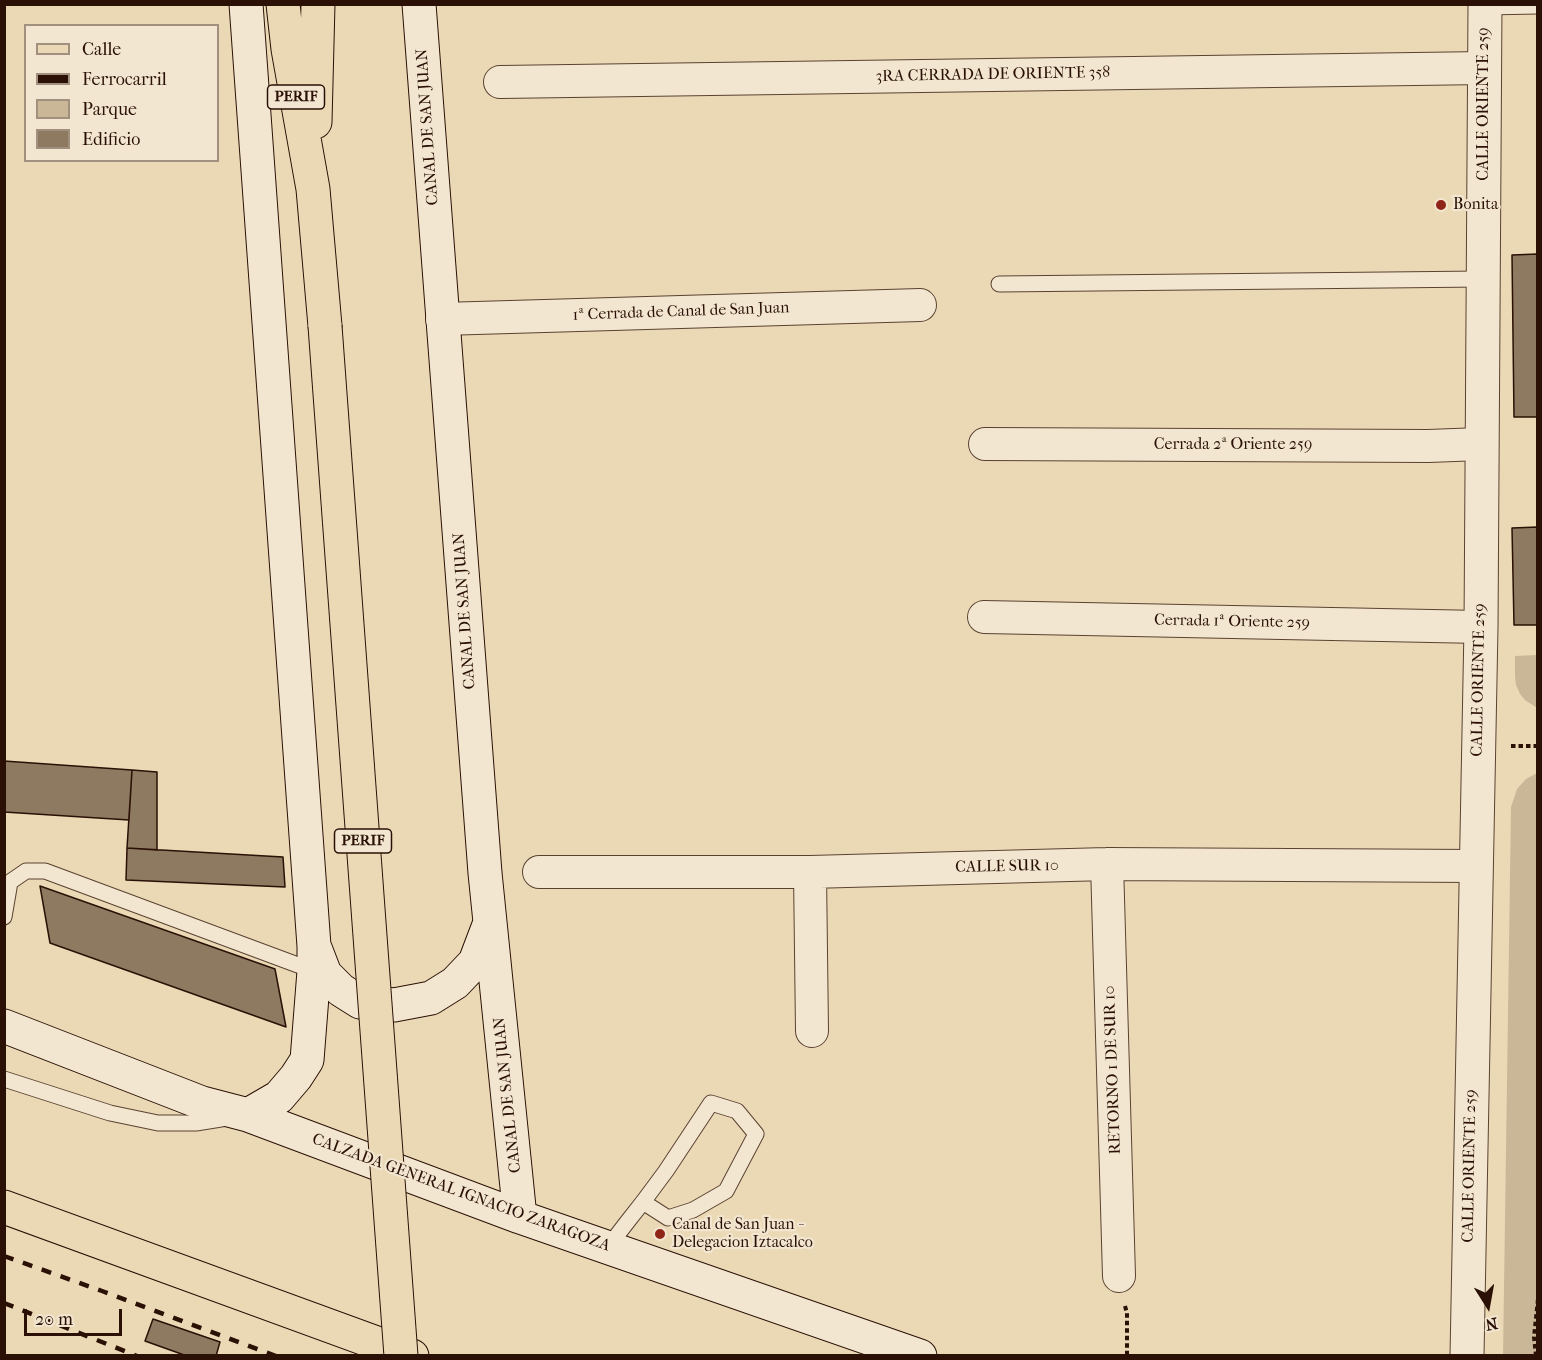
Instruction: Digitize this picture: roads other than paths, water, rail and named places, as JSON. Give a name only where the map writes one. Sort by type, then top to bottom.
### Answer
[{"type":"main road","points":[[246,4],[314,959],[307,1060],[279,1097],[248,1114]]},
{"type":"main road","name":"PERIF","points":[[283,4],[288,49],[313,189],[325,326],[401,1356]]},
{"type":"main road","name":"PERIF","points":[[313,189],[318,4]]},
{"type":"main road","name":"CANAL DE SAN JUAN","points":[[419,4],[490,924],[520,1217]]},
{"type":"main road","name":"CALLE ORIENTE 259","points":[[1467,1356],[1480,627],[1485,6]]},
{"type":"main road","points":[[314,959],[341,990],[360,1002],[394,1005],[431,998],[455,982],[475,962],[490,924]]},
{"type":"main road","name":"CALZADA GENERAL IGNACIO ZARAGOZA","points":[[4,1026],[202,1103],[248,1114],[520,1217],[920,1356]]},
{"type":"main road","points":[[4,1207],[412,1356]]},
{"type":"street","name":"3RA CERRADA DE ORIENTE 358","points":[[500,82],[1485,68]]},
{"type":"street","name":"1ª Cerrada de Canal de San Juan","points":[[442,319],[920,304]]},
{"type":"street","name":"Cerrada 2ª Oriente 259","points":[[986,444],[1416,446],[1481,444]]},
{"type":"street","name":"Cerrada 1ª Oriente 259","points":[[984,617],[1480,627]]},
{"type":"street","name":"CALLE SUR 10","points":[[539,872],[810,872],[1107,864],[1475,866]]},
{"type":"street","name":"RETORNO 1 DE SUR 10","points":[[1107,864],[1119,1276]]},
{"type":"street","points":[[810,872],[812,1031]]},
{"type":"lane","points":[[1485,6],[1538,6]]},
{"type":"lane","points":[[999,284],[1482,279]]},
{"type":"lane","points":[[4,917],[10,882],[27,871],[45,871],[314,959]]},
{"type":"lane","points":[[4,1079],[110,1113],[158,1123],[196,1123],[248,1114]]},
{"type":"lane","points":[[608,1247],[666,1171],[711,1103],[737,1111],[756,1134],[726,1191],[693,1210],[668,1218],[643,1202]]},
{"type":"railway","points":[[4,1256],[276,1356]]},
{"type":"railway","points":[[4,1303],[137,1356]]},
{"type":"place","name":"Bonita","points":[[1441,205]]},
{"type":"place","name":"Canal de San Juan - Delegacion Iztacalco","points":[[660,1234]]}]
